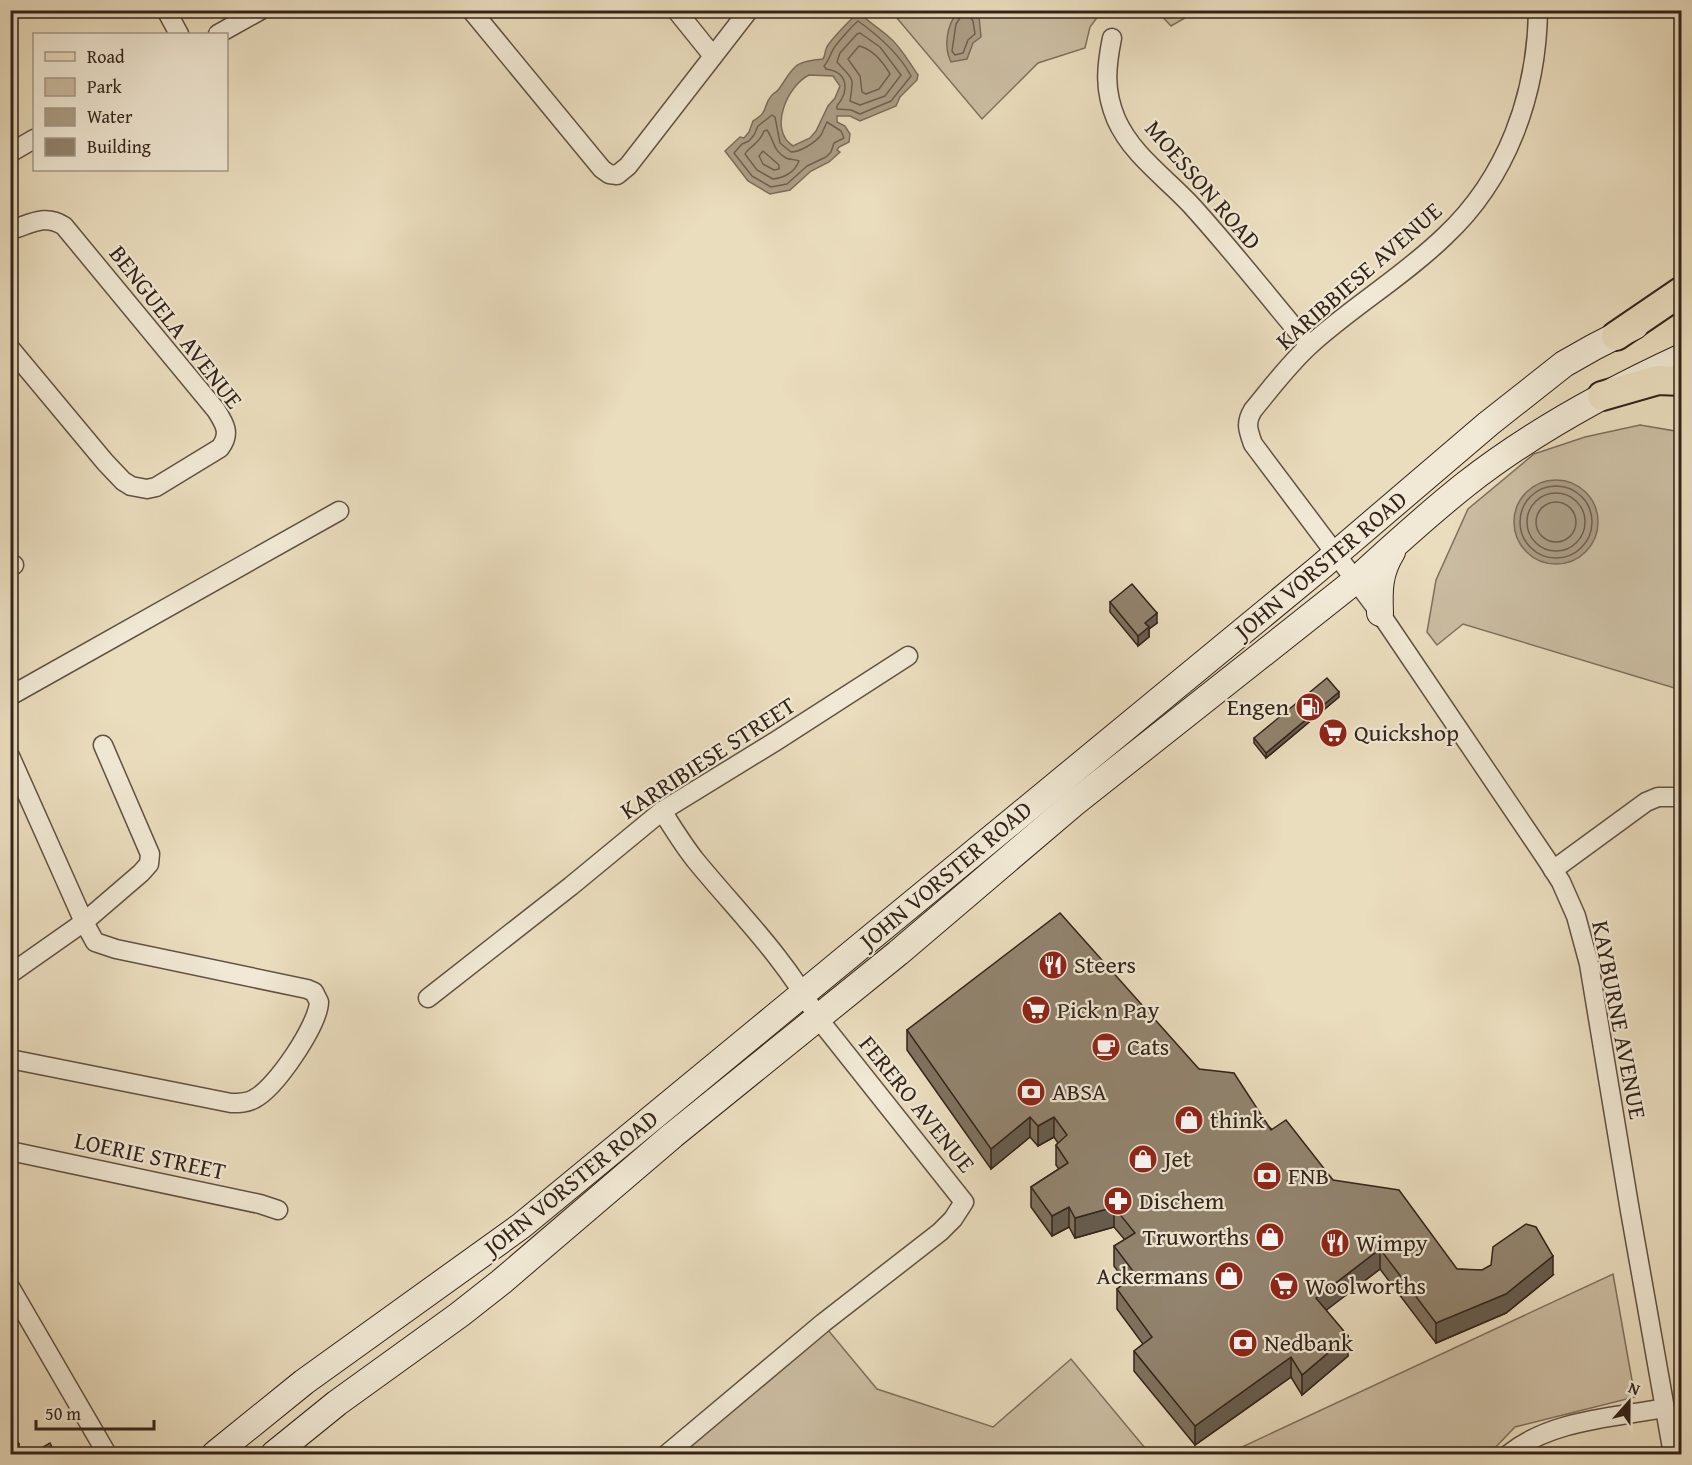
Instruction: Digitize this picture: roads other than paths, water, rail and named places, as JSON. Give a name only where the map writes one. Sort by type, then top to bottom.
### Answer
[{"type":"main road","points":[[1616,336],[1682,291]]},
{"type":"main road","name":"JOHN VORSTER ROAD","points":[[215,1455],[304,1382],[521,1226],[1337,553],[1466,442],[1564,364],[1682,304]]},
{"type":"main road","name":"JOHN VORSTER ROAD","points":[[274,1455],[337,1402],[459,1315],[501,1282],[673,1135],[898,953],[1073,804],[1356,580],[1400,539],[1467,483],[1541,432],[1602,396],[1682,357]]},
{"type":"main road","points":[[1602,396],[1658,381],[1682,381]]},
{"type":"main road","points":[[1380,613],[1379,581],[1385,564],[1400,539]]},
{"type":"street","points":[[166,10],[178,33]]},
{"type":"street","points":[[220,33],[261,10]]},
{"type":"street","points":[[471,10],[602,169],[609,174],[617,174],[628,166],[749,10]]},
{"type":"street","points":[[676,10],[713,56]]},
{"type":"street","name":"KARIBBIESE AVENUE","points":[[1337,553],[1253,444],[1247,427],[1248,418],[1309,345],[1445,236],[1472,207],[1494,177],[1518,127],[1530,89],[1538,10]]},
{"type":"street","name":"MOESSON ROAD","points":[[1112,38],[1106,64],[1106,81],[1117,121],[1136,150],[1191,205],[1309,345]]},
{"type":"street","points":[[10,153],[33,140]]},
{"type":"street","name":"BENGUELA AVENUE","points":[[10,348],[105,462],[131,486],[147,489],[164,483],[220,448],[225,441],[227,432],[225,424],[216,410],[64,226],[44,219],[13,226]]},
{"type":"street","points":[[10,696],[339,511]]},
{"type":"street","name":"KAYBURNE AVENUE","points":[[1337,553],[1553,870],[1576,916],[1589,964],[1673,1455]]},
{"type":"street","name":"KARRIBIESE STREET","points":[[428,998],[662,811],[908,656]]},
{"type":"street","points":[[10,974],[84,922],[141,873],[150,860],[150,854],[103,744]]},
{"type":"street","points":[[10,756],[95,942],[307,988],[314,992],[320,1002],[315,1020],[292,1059],[262,1094],[254,1100],[243,1103],[231,1103],[10,1059]]},
{"type":"street","points":[[1553,870],[1646,802],[1658,797],[1682,797]]},
{"type":"street","name":"FERERO AVENUE","points":[[662,811],[694,858],[771,950],[804,993],[817,1017],[964,1202],[953,1220],[940,1232],[823,1323],[667,1455]]},
{"type":"street","name":"LOERIE STREET","points":[[10,1151],[260,1204],[278,1210]]},
{"type":"street","points":[[10,1287],[107,1455]]},
{"type":"street","points":[[1509,1455],[1534,1438],[1554,1430],[1664,1408]]},
{"type":"water","points":[[958,11],[971,11],[979,17],[981,37],[973,43],[967,59],[951,62],[947,49],[947,36]]},
{"type":"water","points":[[859,12],[893,41],[905,55],[918,75],[917,80],[900,97],[896,106],[860,121],[850,116],[837,116],[837,122],[845,126],[850,134],[849,142],[839,147],[837,150],[840,152],[829,162],[811,171],[790,190],[770,194],[748,181],[725,151],[749,132],[753,121],[762,114],[769,99],[795,66],[823,59],[831,41]],"holes":[[[809,75],[833,76],[840,86],[835,98],[810,138],[793,146],[786,139],[782,130],[781,119],[788,98],[794,88]]]},
{"type":"water","points":[[1548,480],[1564,480],[1580,487],[1591,498],[1598,514],[1595,538],[1586,552],[1564,564],[1548,564],[1532,557],[1521,546],[1514,530],[1514,514],[1521,498],[1532,487]]},
{"type":"place","name":"Engen","points":[[1310,707]]},
{"type":"place","name":"Quickshop","points":[[1333,733]]},
{"type":"place","name":"Steers","points":[[1053,965]]},
{"type":"place","name":"Pick n Pay","points":[[1036,1010]]},
{"type":"place","name":"Cats","points":[[1106,1047]]},
{"type":"place","name":"ABSA","points":[[1031,1092]]},
{"type":"place","name":"think","points":[[1189,1120]]},
{"type":"place","name":"Jet","points":[[1143,1159]]},
{"type":"place","name":"FNB","points":[[1267,1176]]},
{"type":"place","name":"Dischem","points":[[1118,1201]]},
{"type":"place","name":"Truworths","points":[[1270,1237]]},
{"type":"place","name":"Wimpy","points":[[1335,1243]]},
{"type":"place","name":"Ackermans","points":[[1229,1276]]},
{"type":"place","name":"Woolworths","points":[[1284,1286]]},
{"type":"place","name":"Nedbank","points":[[1243,1343]]}]
